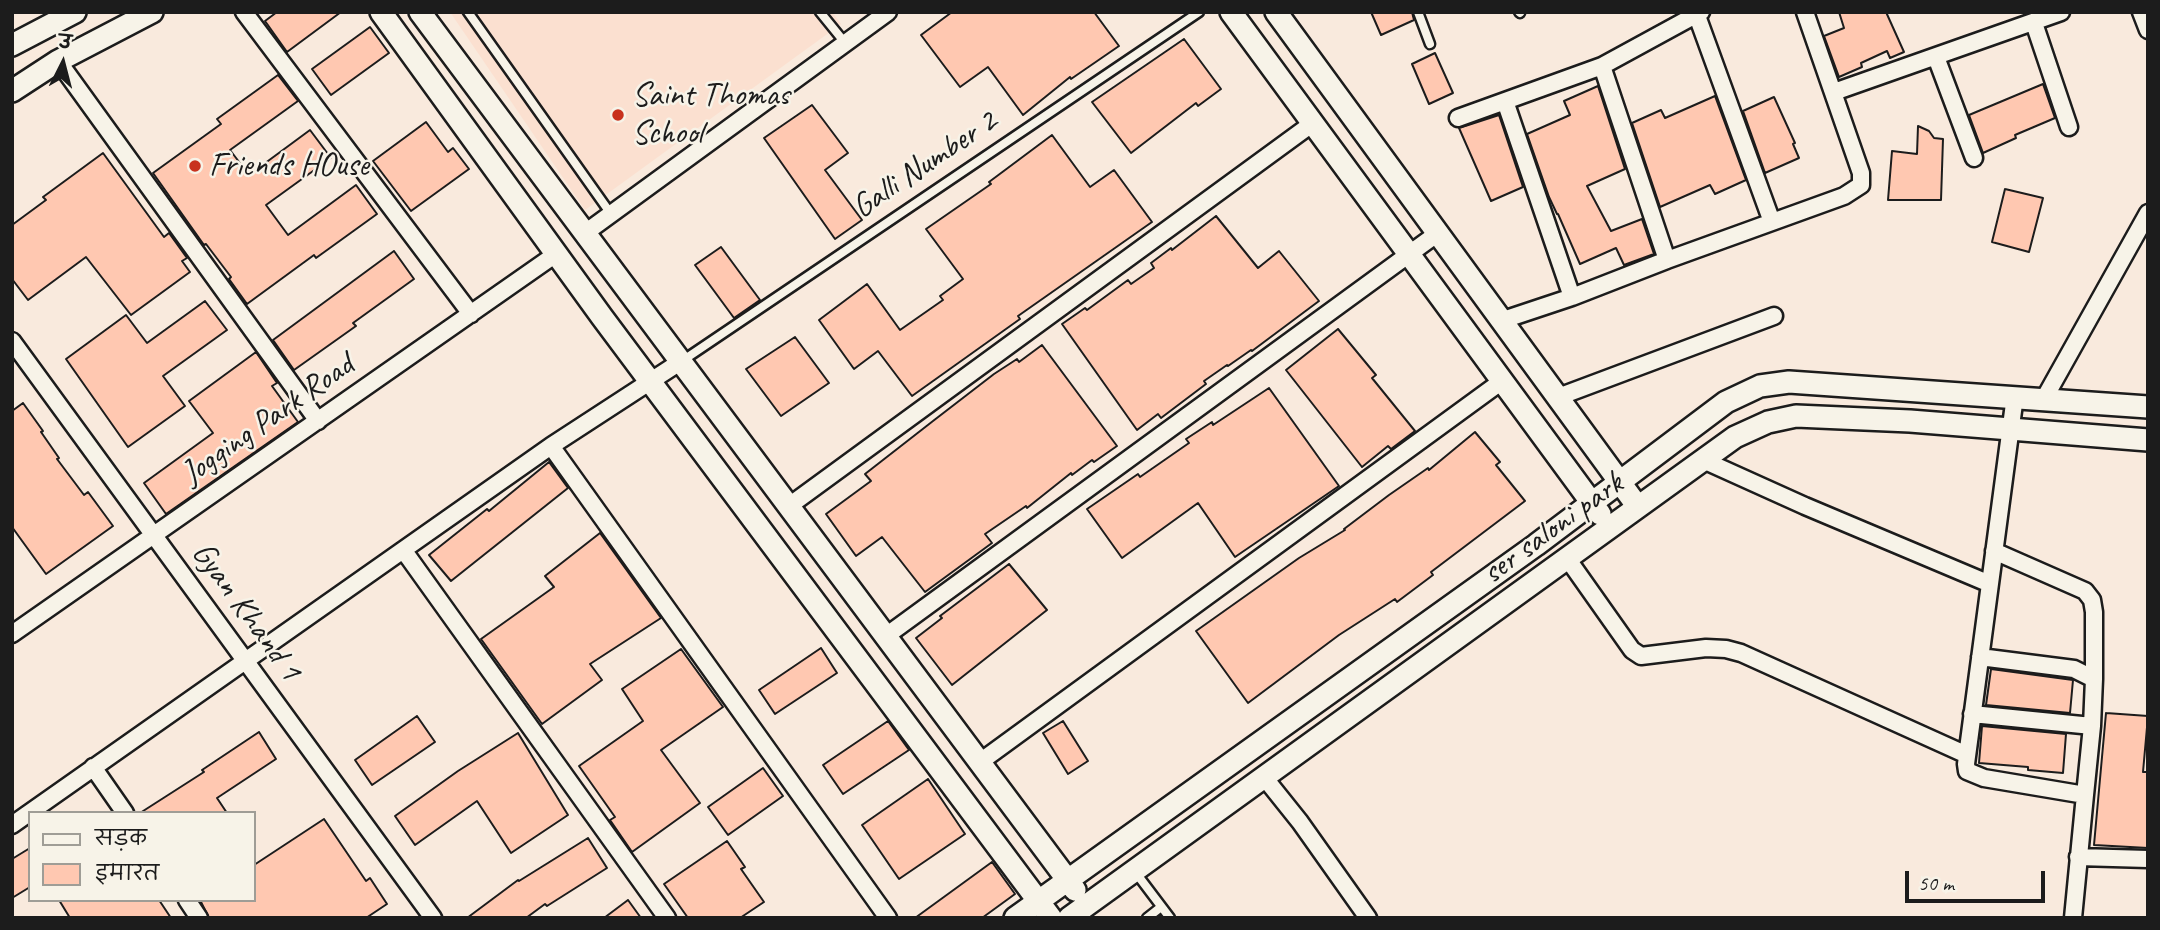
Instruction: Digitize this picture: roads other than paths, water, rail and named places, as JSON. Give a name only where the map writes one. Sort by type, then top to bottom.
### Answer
[{"type":"street","points":[[12,45],[75,12]]},
{"type":"street","points":[[12,91],[58,61],[152,12]]},
{"type":"street","points":[[244,12],[471,314]]},
{"type":"street","points":[[381,12],[556,254],[1045,909]]},
{"type":"street","points":[[420,12],[1068,880],[1078,912]]},
{"type":"street","points":[[585,233],[888,12]]},
{"type":"street","points":[[1231,12],[1610,527]]},
{"type":"street","points":[[1276,12],[1638,507]]},
{"type":"street","points":[[1503,320],[1844,197],[1861,185],[1861,173],[1835,92],[1805,12]]},
{"type":"street","points":[[1835,92],[2061,12]]},
{"type":"street","points":[[2141,12],[2148,30]]},
{"type":"street","points":[[1458,118],[1602,66],[1698,13],[1772,222]]},
{"type":"street","points":[[2034,23],[2069,127]]},
{"type":"street","points":[[1936,57],[1974,158]]},
{"type":"street","points":[[58,61],[318,421]]},
{"type":"street","points":[[1602,66],[1667,260]]},
{"type":"street","points":[[1505,101],[1572,297]]},
{"type":"street","points":[[789,506],[1313,123]]},
{"type":"street","points":[[2044,399],[2148,213]]},
{"type":"street","points":[[886,636],[1438,233]]},
{"type":"street","name":"Jogging Park Road","points":[[12,634],[556,254]]},
{"type":"street","points":[[1558,397],[1773,316]]},
{"type":"street","name":"Gyan Khand 1","points":[[12,341],[433,918]]},
{"type":"street","points":[[32,811],[551,446],[680,362]]},
{"type":"street","points":[[979,762],[1502,381]]},
{"type":"street","points":[[1015,918],[1045,909],[1068,880],[1620,482],[1726,402],[1760,386],[1789,382],[2148,407]]},
{"type":"street","points":[[2015,396],[1972,714],[1967,755],[1968,771],[1974,776],[2085,795]]},
{"type":"street","name":"ser saloni park","points":[[1078,912],[1735,437],[1768,422],[1796,416],[2148,440]]},
{"type":"street","points":[[551,446],[888,918]]},
{"type":"street","points":[[1703,460],[1804,506],[1990,584]]},
{"type":"street","points":[[404,551],[667,918]]},
{"type":"street","points":[[1994,551],[2085,591],[2092,600],[2092,726],[2073,918]]},
{"type":"street","points":[[1567,558],[1632,650],[1641,656],[1706,648],[1741,653],[1967,755]]},
{"type":"street","points":[[1980,657],[2074,669],[2094,679]]},
{"type":"street","points":[[1972,714],[2092,726]]},
{"type":"street","points":[[93,767],[124,811]]},
{"type":"street","points":[[1264,777],[1368,918]]},
{"type":"street","points":[[12,825],[28,814]]},
{"type":"street","points":[[2078,857],[2148,859]]},
{"type":"street","points":[[188,902],[199,918]]},
{"type":"lane","points":[[468,12],[611,214]]},
{"type":"lane","points":[[820,12],[846,44]]},
{"type":"lane","name":"Galli Number 2","points":[[680,362],[1199,12]]},
{"type":"lane","points":[[1418,12],[1430,44]]},
{"type":"lane","points":[[1135,871],[1170,918]]},
{"type":"lane","points":[[1147,918],[1161,906]]},
{"type":"place","name":"Saint Thomas School","points":[[618,115]]},
{"type":"place","name":"Friends HOuse","points":[[195,166]]}]
